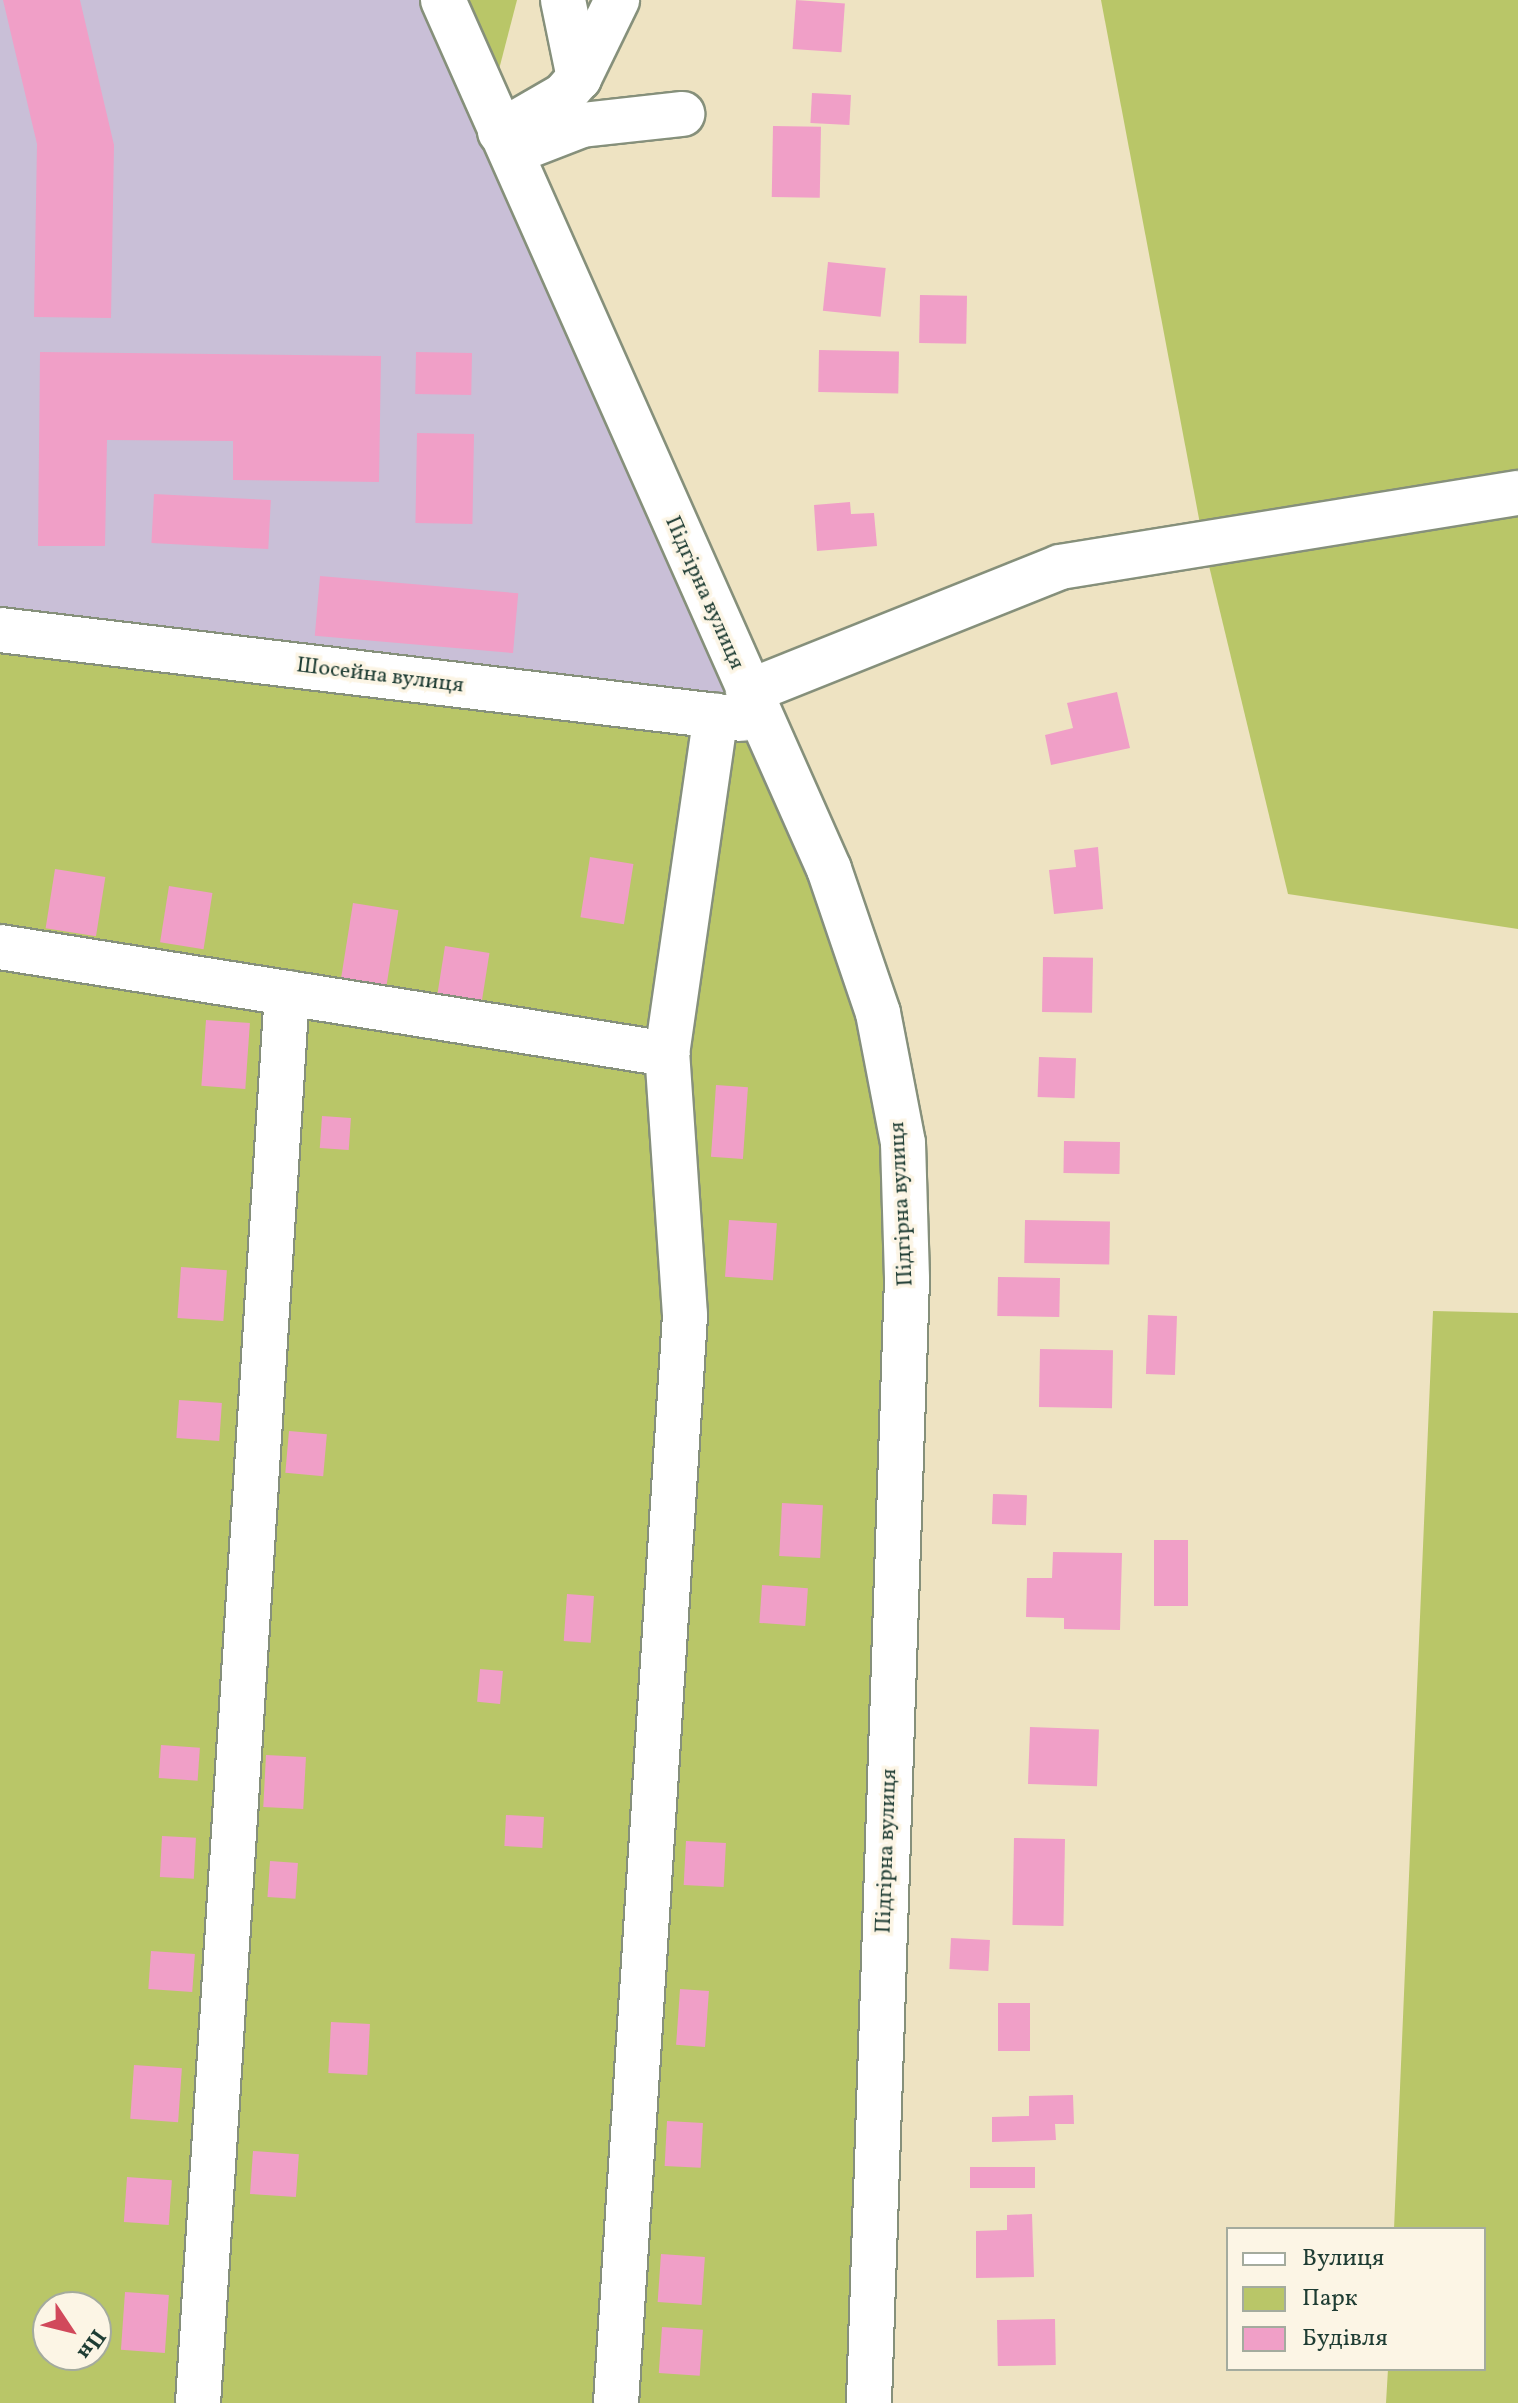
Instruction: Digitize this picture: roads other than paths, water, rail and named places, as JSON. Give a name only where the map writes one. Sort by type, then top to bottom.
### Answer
[{"type":"street","name":"Підгірна вулиця","points":[[443,0],[741,710],[829,869],[868,984],[903,1143],[906,1295],[869,2403]]},
{"type":"street","points":[[563,0],[579,78]]},
{"type":"street","points":[[504,143],[579,78],[617,0]]},
{"type":"street","points":[[504,143],[582,125],[682,114]]},
{"type":"street","points":[[616,2403],[685,1315],[667,1054],[741,710],[1060,567],[1518,493]]},
{"type":"street","name":"Шосейна вулиця","points":[[0,630],[741,710]]},
{"type":"street","points":[[0,947],[667,1054]]},
{"type":"street","points":[[198,2403],[287,993]]}]
